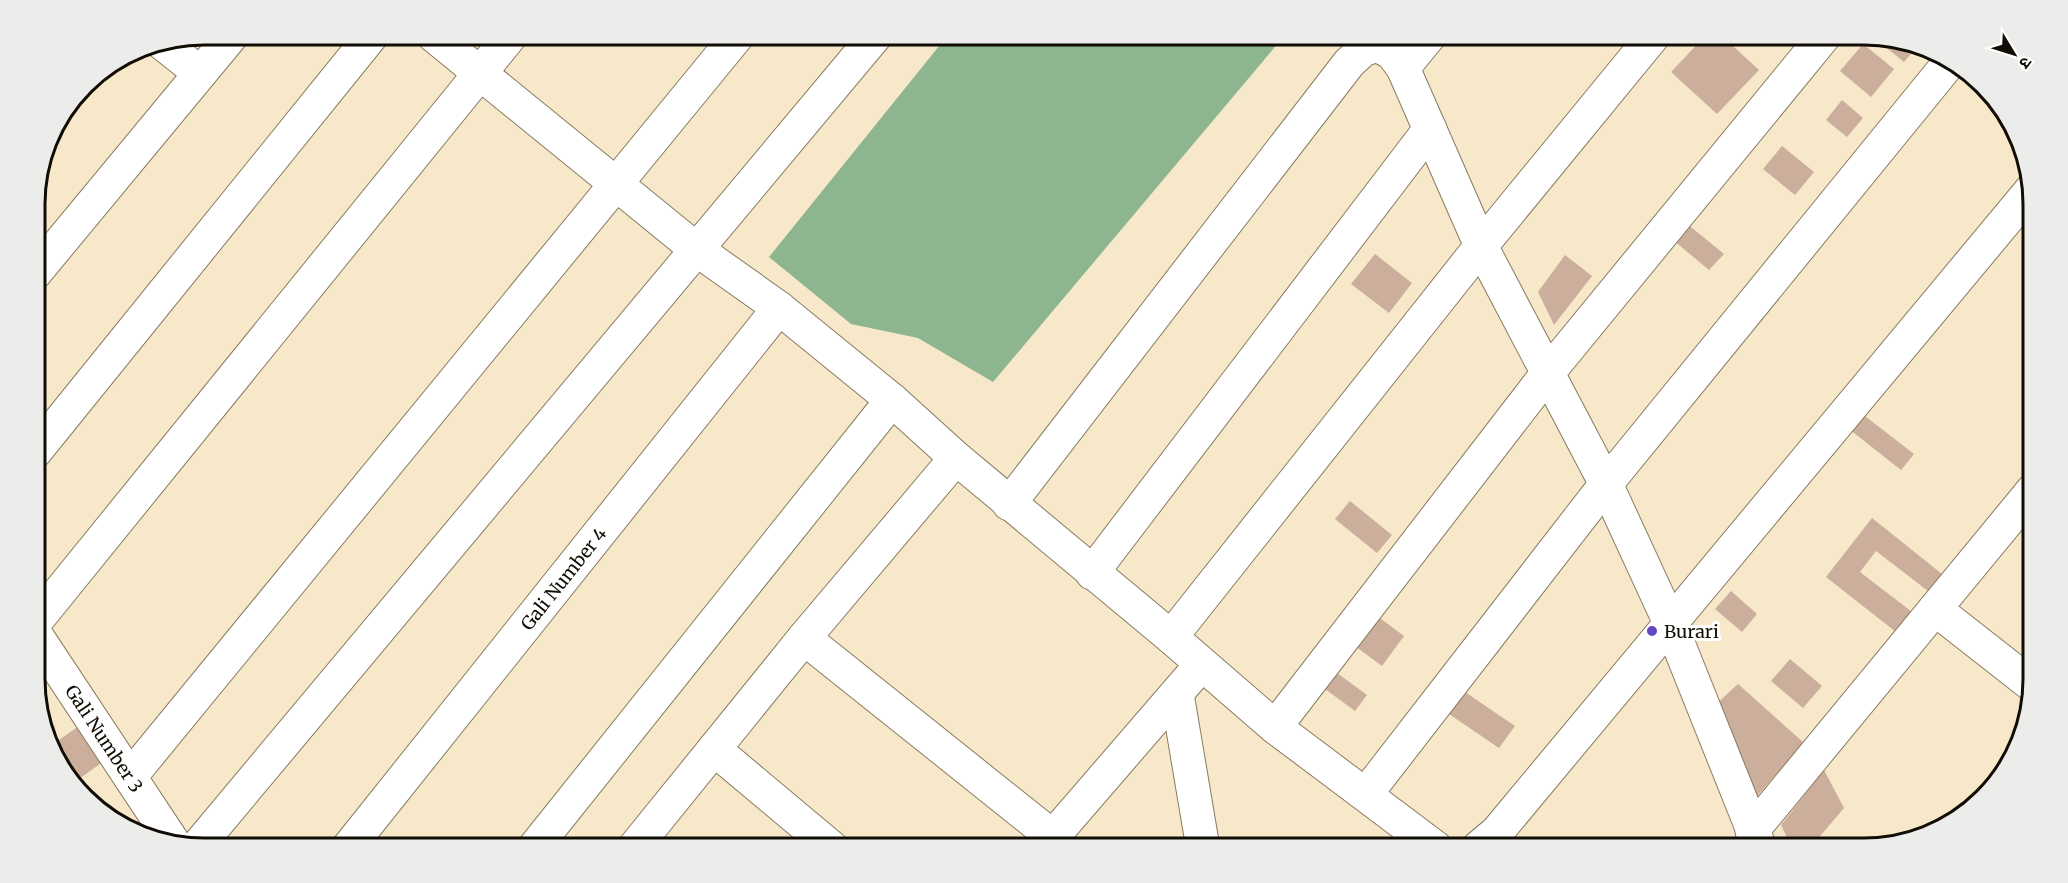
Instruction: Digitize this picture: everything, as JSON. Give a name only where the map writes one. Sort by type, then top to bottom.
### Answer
[{"type":"street","points":[[45,261],[223,45]]},
{"type":"street","points":[[45,440],[363,45]]},
{"type":"street","points":[[446,45],[696,249],[779,308],[892,400],[1009,504],[1171,637],[1275,727],[1423,838]]},
{"type":"street","points":[[45,610],[502,45]]},
{"type":"street","points":[[130,777],[729,45]]},
{"type":"street","points":[[205,838],[867,45]]},
{"type":"street","points":[[1009,504],[1349,63],[1363,50],[1377,45],[1392,52],[1403,68],[1481,246],[1606,484],[1670,623],[1756,838]]},
{"type":"street","points":[[1403,68],[1421,45]]},
{"type":"street","points":[[1171,637],[1481,246],[1645,45]]},
{"type":"street","points":[[1275,727],[1547,374],[1816,45]]},
{"type":"street","points":[[169,49],[200,73]]},
{"type":"street","points":[[1366,794],[1606,484],[1946,67]]},
{"type":"street","points":[[1092,573],[1430,129]]},
{"type":"street","points":[[1500,838],[1670,623],[2023,200]]},
{"type":"street","name":"Gali Number 4","points":[[356,838],[779,308]]},
{"type":"street","points":[[542,838],[892,400]]},
{"type":"street","points":[[642,838],[804,639],[956,458]]},
{"type":"street","points":[[1757,838],[1935,609],[2023,502]]},
{"type":"street","points":[[1935,609],[2023,678]]},
{"type":"street","points":[[804,639],[1042,838]]},
{"type":"street","name":"Gali Number 3","points":[[45,649],[167,834]]},
{"type":"street","points":[[1052,838],[1201,665]]},
{"type":"street","points":[[1177,694],[1201,838]]},
{"type":"street","points":[[714,749],[820,838]]},
{"type":"shaded area","points":[[940,45],[1277,45],[993,382],[918,338],[851,324],[769,257]]},
{"type":"building","points":[[1697,45],[1732,45],[1759,70],[1717,114],[1671,72]]},
{"type":"building","points":[[1862,45],[1894,69],[1871,97],[1840,71]]},
{"type":"building","points":[[1884,46],[1912,53],[1904,62]]},
{"type":"building","points":[[1842,100],[1863,118],[1847,137],[1826,120]]},
{"type":"building","points":[[1782,146],[1814,172],[1795,195],[1763,169]]},
{"type":"building","points":[[1686,223],[1724,254],[1709,270],[1673,240]]},
{"type":"building","points":[[1375,254],[1412,283],[1389,313],[1351,284]]},
{"type":"building","points":[[1565,255],[1592,276],[1554,325],[1538,292]]},
{"type":"building","points":[[1861,413],[1914,454],[1901,470],[1849,429]]},
{"type":"building","points":[[1350,501],[1392,535],[1377,553],[1335,519]]},
{"type":"building","points":[[1872,518],[1942,574],[1928,591],[1876,551],[1860,572],[1912,612],[1896,632],[1826,577]]},
{"type":"building","points":[[1731,591],[1757,614],[1742,632],[1715,609]]},
{"type":"building","points":[[1377,616],[1404,636],[1382,666],[1355,646]]},
{"type":"building","points":[[1790,659],[1822,686],[1803,708],[1771,681]]},
{"type":"building","points":[[1333,670],[1367,695],[1355,711],[1321,686]]},
{"type":"building","points":[[1738,684],[1804,743],[1756,797],[1713,707]]},
{"type":"building","points":[[1465,692],[1515,726],[1499,748],[1449,714]]},
{"type":"building","points":[[79,726],[104,761],[80,778],[66,759],[57,741]]},
{"type":"building","points":[[1824,770],[1844,808],[1818,838],[1787,838],[1781,825]]},
{"type":"place","name":"Burari","points":[[1652,631]]}]
